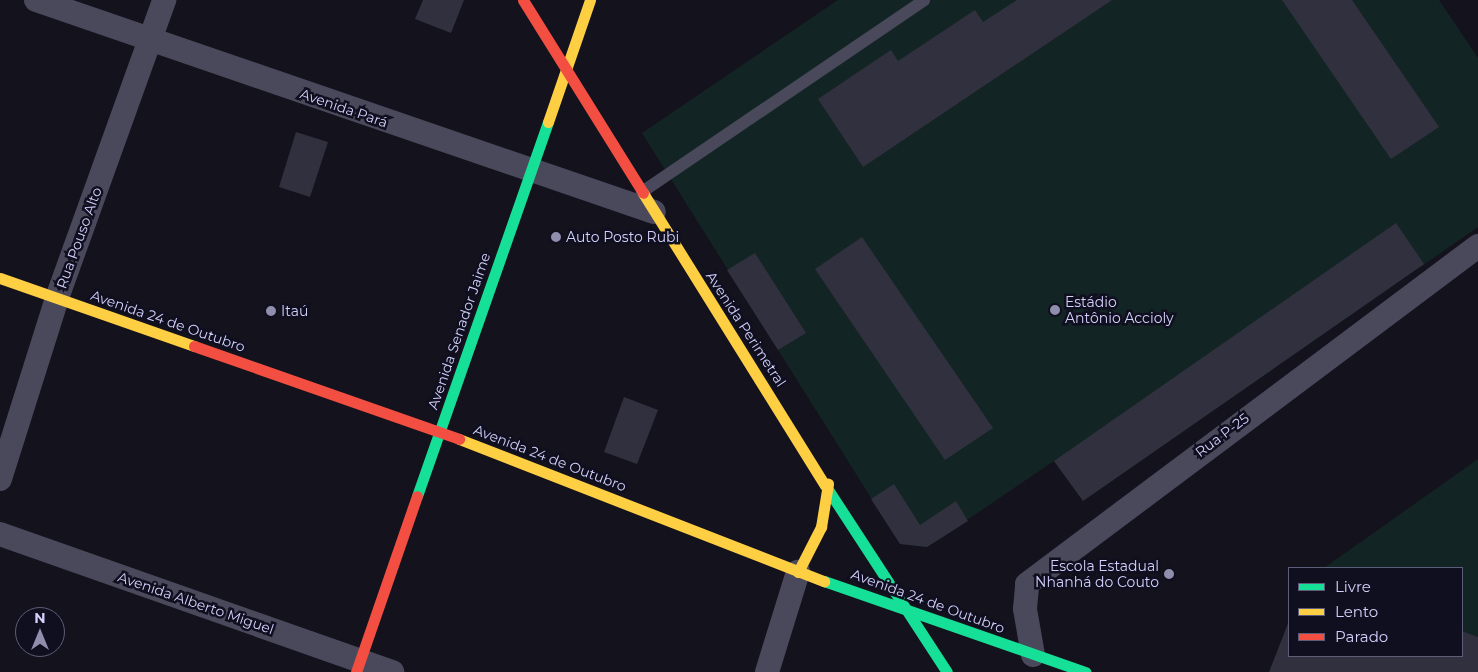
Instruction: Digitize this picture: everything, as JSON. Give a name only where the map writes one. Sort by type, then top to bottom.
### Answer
[{"type":"street","name":"Avenida Pará","points":[[36,0],[530,173],[654,212]]},
{"type":"street","name":"Rua Pouso Alto","points":[[0,479],[57,298],[164,0]]},
{"type":"street","name":"Avenida Perimetral","points":[[523,0],[567,66],[654,212],[828,484],[900,605],[947,672]]},
{"type":"street","name":"Avenida Senador Jaime","points":[[358,666],[590,0]]},
{"type":"street","name":"Rua P-25","points":[[1033,655],[1024,609],[1027,584],[1478,246]]},
{"type":"street","name":"Avenida 24 de Outubro","points":[[0,278],[439,432],[798,572],[900,605],[1033,655],[1086,672]]},
{"type":"street","points":[[767,672],[798,572],[821,527],[828,484]]},
{"type":"street","name":"Avenida Alberto Miguel","points":[[0,534],[358,666],[392,672]]},
{"type":"lane","points":[[642,192],[924,0]]},
{"type":"green space","name":"Estádio Antônio Accioly","points":[[838,0],[1439,0],[1478,58],[1478,227],[1083,501],[1054,461],[927,547],[900,544],[642,133]]},
{"type":"green space","points":[[1478,459],[1478,637],[1463,631],[1463,567],[1325,567]]},
{"type":"building","points":[[423,0],[464,0],[451,33],[415,19]]},
{"type":"building","points":[[1017,0],[1112,0],[863,167],[818,99],[891,50],[898,61],[975,10],[983,22]]},
{"type":"building","points":[[1282,0],[1352,0],[1439,127],[1391,159]]},
{"type":"building","points":[[296,132],[328,142],[310,197],[279,187]]},
{"type":"building","points":[[1396,223],[1424,264],[1083,501],[1054,461]]},
{"type":"building","points":[[862,237],[993,428],[945,460],[815,269]]},
{"type":"building","points":[[755,253],[806,333],[778,350],[727,270]]},
{"type":"building","points":[[624,397],[658,410],[637,464],[604,452]]},
{"type":"building","points":[[894,484],[920,525],[956,501],[968,521],[927,547],[900,544],[871,499]]},
{"type":"building","points":[[1288,624],[1288,657],[1463,657],[1463,631],[1478,637],[1478,672],[1269,672]]},
{"type":"traffic: fast","points":[[417,496],[548,122]]},
{"type":"traffic: fast","points":[[825,485],[947,672]]},
{"type":"traffic: fast","points":[[824,581],[1086,672]]},
{"type":"traffic: slow","points":[[548,122],[590,0]]},
{"type":"traffic: slow","points":[[643,193],[825,485]]},
{"type":"traffic: slow","points":[[0,278],[194,346]]},
{"type":"traffic: slow","points":[[459,439],[824,581]]},
{"type":"traffic: slow","points":[[798,572],[821,527],[828,484]]},
{"type":"traffic: jam","points":[[523,0],[643,193]]},
{"type":"traffic: jam","points":[[194,346],[459,439]]},
{"type":"traffic: jam","points":[[356,672],[417,496]]},
{"type":"place","name":"Auto Posto Rubi","points":[[556,237]]},
{"type":"place","name":"Estádio Antônio Accioly","points":[[1055,310]]},
{"type":"place","name":"Itaú","points":[[271,311]]},
{"type":"place","name":"Escola Estadual Nhanhá do Couto","points":[[1169,574]]}]
